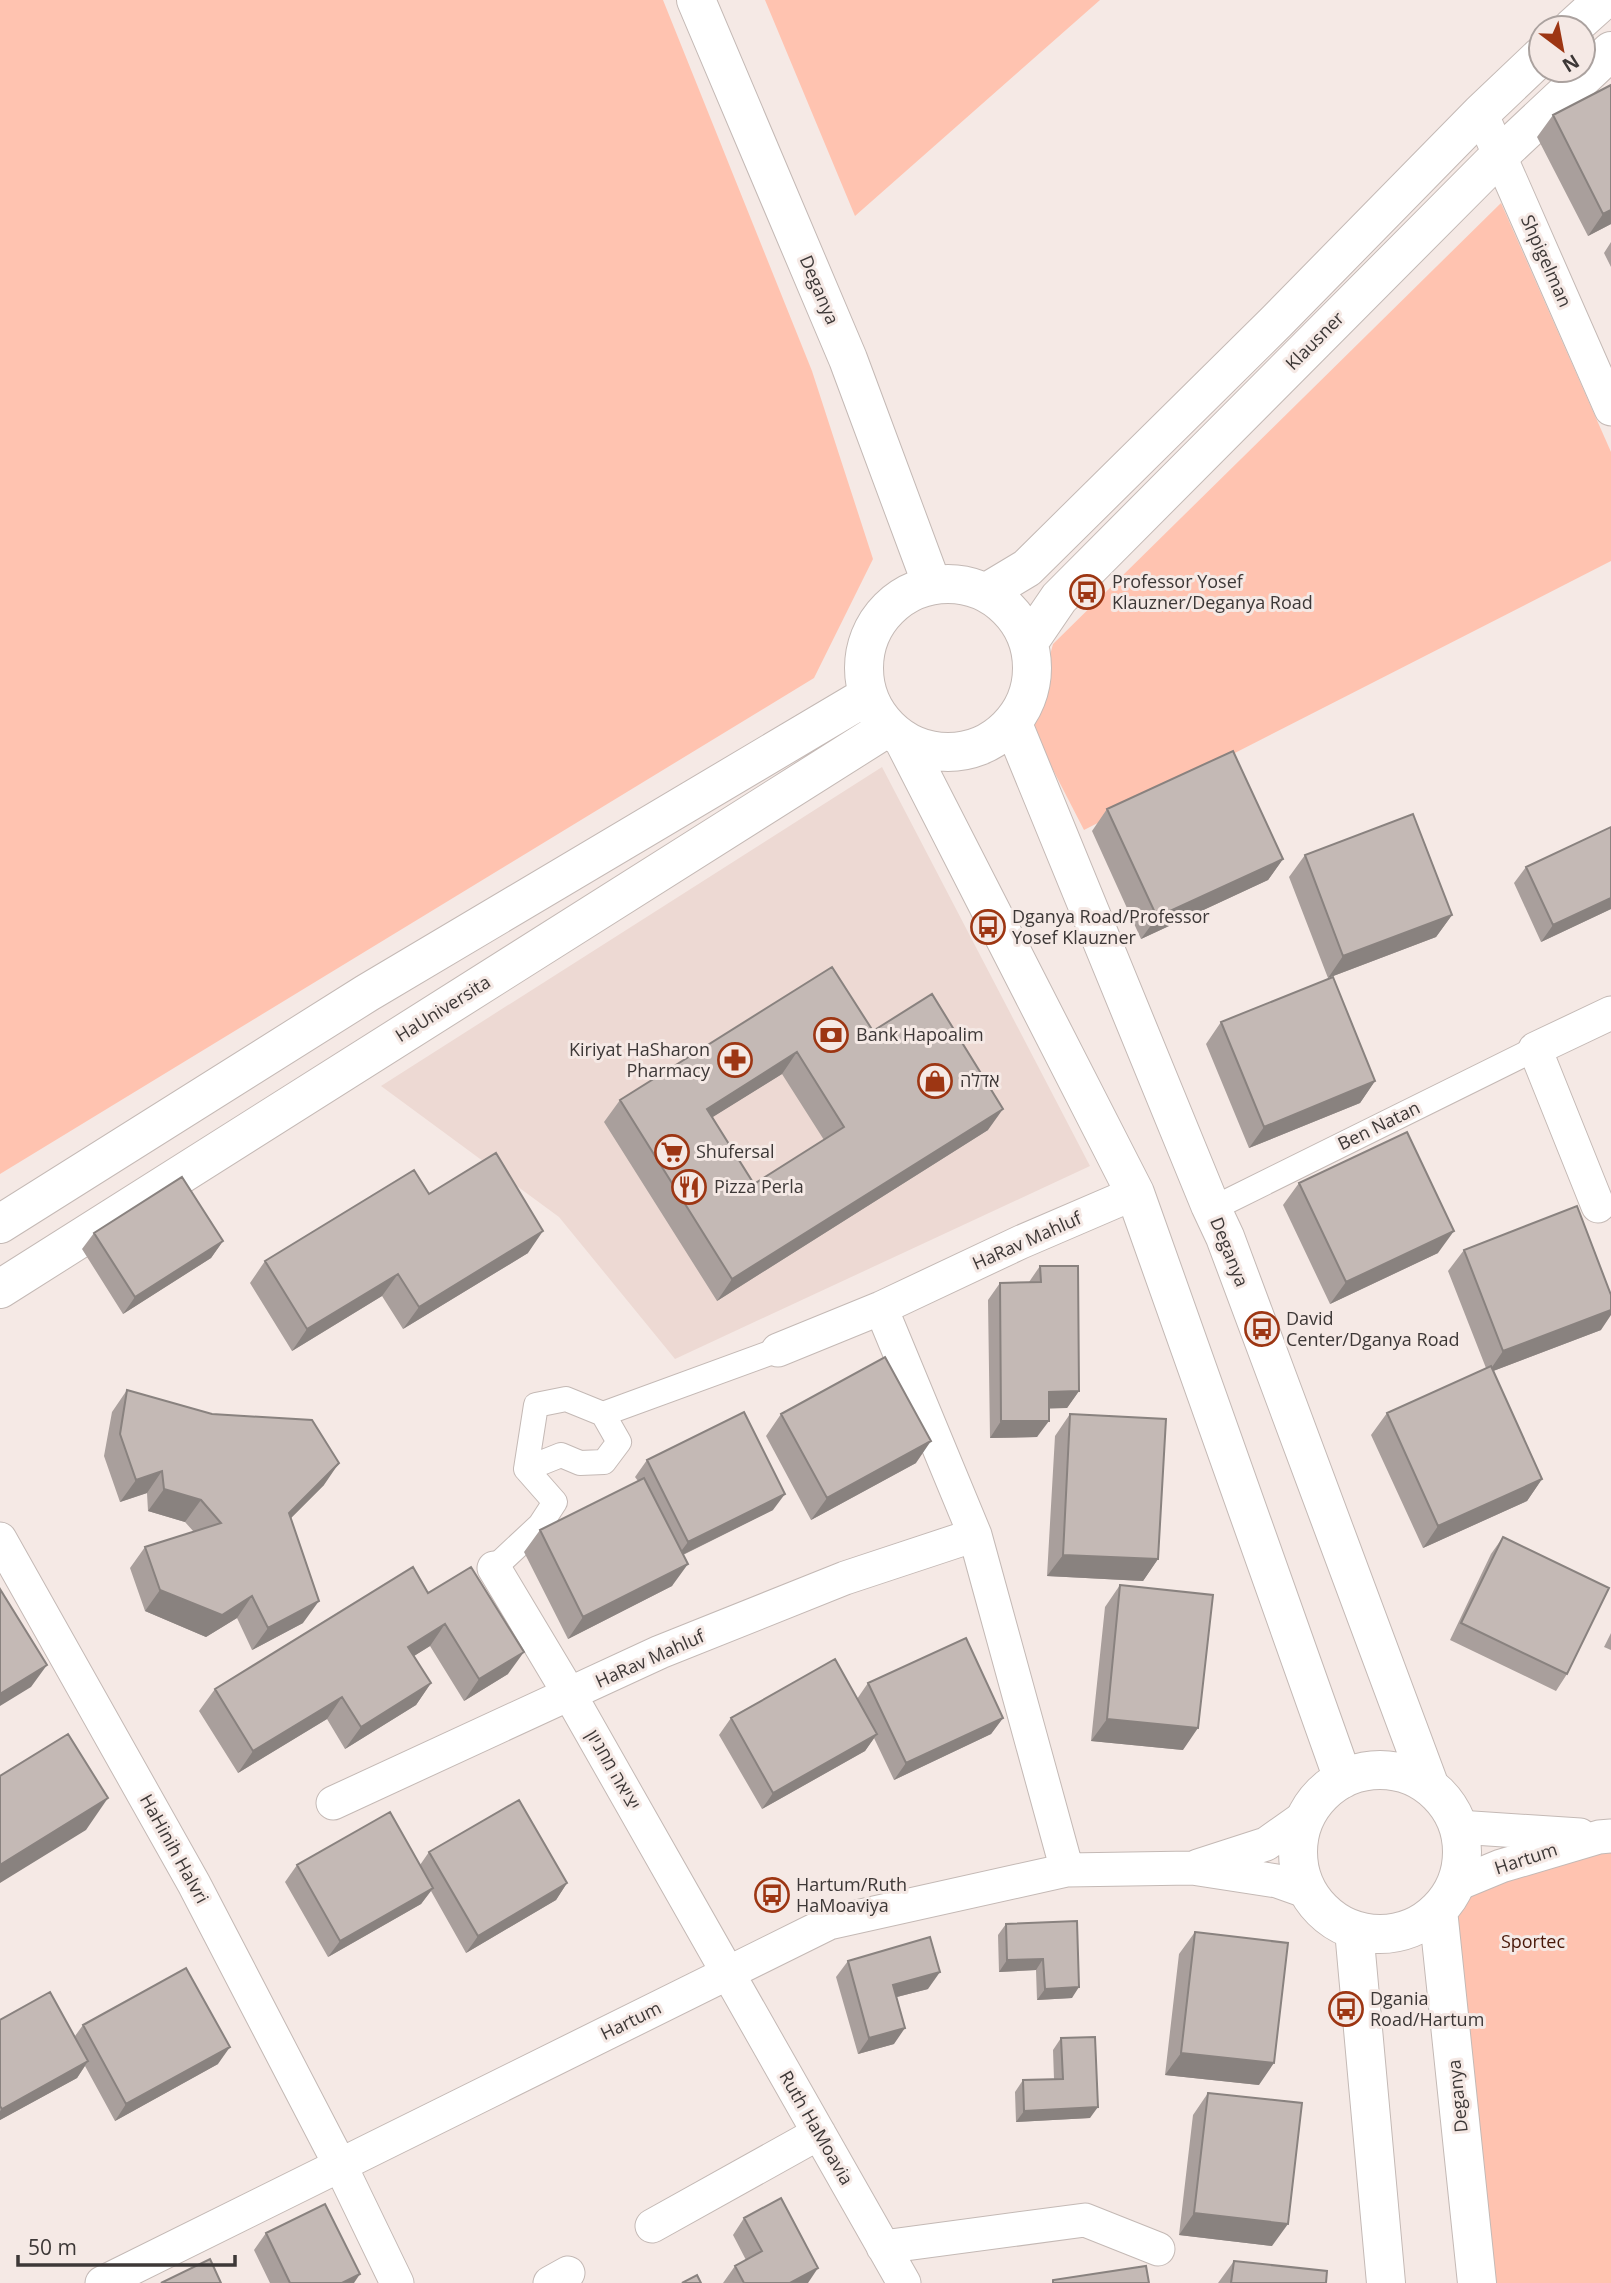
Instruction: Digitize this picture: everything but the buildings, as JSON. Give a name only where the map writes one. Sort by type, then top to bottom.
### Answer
[{"type":"street","name":"Deganya","points":[[696,0],[848,359],[932,585]]},
{"type":"street","points":[[1588,14],[1603,0]]},
{"type":"street","name":"Klausner","points":[[1029,642],[1059,598],[1499,156],[1611,51]]},
{"type":"street","points":[[987,592],[1027,568],[1276,323],[1527,69]]},
{"type":"street","name":"Shpigelman","points":[[1481,113],[1611,409]]},
{"type":"street","points":[[895,735],[931,752],[961,752],[989,743],[1013,723],[1028,698],[1033,669],[1029,642],[1015,615],[987,592],[959,584],[932,585],[904,595],[882,615],[867,641],[863,670],[867,696],[895,735],[1135,1193],[1343,1779]]},
{"type":"street","points":[[0,1224],[367,993],[867,696]]},
{"type":"street","name":"Deganya","points":[[1013,723],[1225,1237],[1430,1787]]},
{"type":"street","name":"HaUniversita","points":[[0,1289],[895,735]]},
{"type":"street","name":"Ben Natan","points":[[1222,1204],[1611,1013]]},
{"type":"street","points":[[1535,1049],[1598,1206]]},
{"type":"street","name":"HaRav Mahluf","points":[[778,1350],[881,1308],[1021,1242],[1135,1193]]},
{"type":"street","points":[[881,1308],[975,1535],[1066,1870]]},
{"type":"street","points":[[603,1414],[778,1350]]},
{"type":"street","points":[[566,1399],[603,1414],[620,1442],[604,1462],[580,1463],[561,1455],[526,1469],[536,1405],[566,1399]]},
{"type":"street","points":[[494,1568],[540,1525],[555,1502],[526,1469]]},
{"type":"street","name":"HaRav Mahluf","points":[[333,1803],[660,1651],[845,1578],[975,1535]]},
{"type":"street","name":"HaHinih HaIvri","points":[[0,1539],[194,1884],[340,2165],[397,2283]]},
{"type":"street","name":"יציאה מחניון","points":[[494,1568],[570,1695],[728,1973]]},
{"type":"street","points":[[1372,1771],[1402,1773],[1430,1787],[1442,1798],[1458,1828],[1462,1847],[1461,1867],[1446,1898],[1423,1921],[1390,1933],[1372,1934],[1354,1930],[1335,1921],[1320,1908],[1308,1892],[1301,1874],[1298,1854],[1300,1834],[1307,1815],[1325,1792],[1343,1779],[1372,1771]]},
{"type":"street","name":"Hartum","points":[[1192,1868],[1266,1844],[1307,1815]]},
{"type":"street","name":"Hartum","points":[[1458,1828],[1605,1836]]},
{"type":"street","name":"Hartum","points":[[1446,1898],[1500,1866],[1605,1836]]},
{"type":"street","name":"Hartum","points":[[102,2283],[829,1923],[1066,1870],[1192,1868],[1277,1881],[1308,1892]]},
{"type":"street","name":"Deganya","points":[[1446,1898],[1477,2283]]},
{"type":"street","points":[[1354,1930],[1386,2283]]},
{"type":"street","name":"Ruth HaMoavia","points":[[728,1973],[904,2283]]},
{"type":"street","points":[[652,2226],[818,2133]]},
{"type":"street","points":[[883,2247],[1085,2220],[1158,2249]]},
{"type":"shaded area","points":[[882,767],[1090,1166],[675,1359],[559,1217],[381,1086]]},
{"type":"green space","points":[[0,0],[663,0],[812,371],[873,559],[814,678],[0,1174]]},
{"type":"green space","points":[[765,0],[1100,0],[855,216]]},
{"type":"green space","points":[[1501,203],[1611,452],[1611,561],[1084,830],[1031,727],[1053,644]]},
{"type":"green space","name":"Sportec","points":[[1611,1849],[1611,2283],[1496,2283],[1452,1924],[1491,1862]]},
{"type":"place","name":"Professor Yosef Klauzner/Deganya Road","points":[[1087,592]]},
{"type":"place","name":"Dganya Road/Professor Yosef Klauzner","points":[[988,927]]},
{"type":"place","name":"Bank Hapoalim","points":[[831,1035]]},
{"type":"place","name":"Kiriyat HaSharon Pharmacy","points":[[735,1060]]},
{"type":"place","name":"אדלה","points":[[935,1081]]},
{"type":"place","name":"Shufersal","points":[[672,1152]]},
{"type":"place","name":"Pizza Perla","points":[[689,1187]]},
{"type":"place","name":"David Center/Dganya Road","points":[[1262,1329]]},
{"type":"place","name":"Hartum/Ruth HaMoaviya","points":[[772,1895]]},
{"type":"place","name":"Dgania Road/Hartum","points":[[1346,2009]]}]
